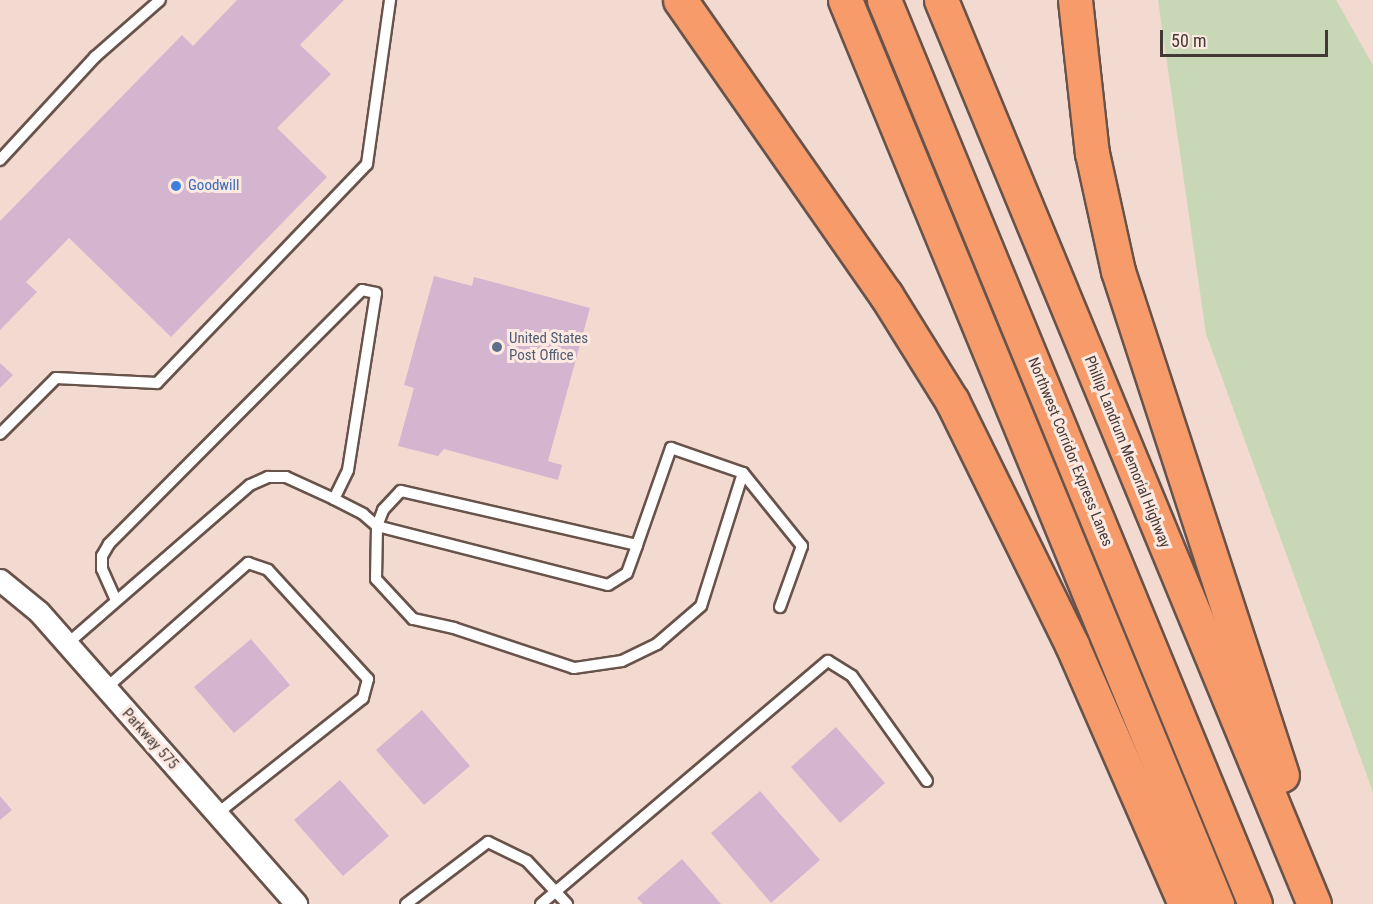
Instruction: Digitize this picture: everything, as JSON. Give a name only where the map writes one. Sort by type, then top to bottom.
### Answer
[{"type":"highway","points":[[680,0],[886,295],[952,401],[1072,645],[1185,904]]},
{"type":"highway","points":[[844,0],[1216,904]]},
{"type":"highway","name":"Northwest Corridor Express Lanes","points":[[884,0],[1255,904]]},
{"type":"highway","name":"Phillip Landrum Memorial Highway","points":[[941,0],[1314,904]]},
{"type":"highway","points":[[1075,0],[1092,153],[1118,271],[1324,904]]},
{"type":"street","name":"Parkway 575","points":[[0,580],[39,612],[296,904]]},
{"type":"lane","points":[[0,160],[95,57],[160,0]]},
{"type":"lane","points":[[0,434],[56,378],[157,383],[367,164],[390,0]]},
{"type":"lane","points":[[116,600],[102,569],[102,556],[109,544],[362,290],[369,290],[376,293],[348,470],[334,499]]},
{"type":"lane","points":[[68,644],[116,600],[259,481],[286,477],[363,514],[377,526],[608,585],[627,573],[671,448],[743,472],[802,546],[780,607]]},
{"type":"lane","points":[[637,545],[401,491],[383,510],[377,526],[376,579],[413,619],[454,628],[574,668],[622,661],[657,644],[701,606],[743,472]]},
{"type":"lane","points":[[105,689],[248,563],[268,570],[368,679],[363,698],[218,813]]},
{"type":"lane","points":[[541,904],[828,661],[852,676],[927,781]]},
{"type":"lane","points":[[406,904],[488,842],[527,861],[567,904]]},
{"type":"green space","points":[[1158,0],[1336,0],[1373,65],[1373,792],[1206,334]]},
{"type":"building","name":"Goodwill","points":[[237,0],[344,0],[300,45],[331,74],[277,128],[327,177],[171,337],[69,238],[26,282],[37,292],[0,330],[0,221],[182,35],[193,46]]},
{"type":"building","name":"United States Post Office","points":[[434,276],[472,286],[474,277],[590,308],[548,461],[562,465],[558,480],[444,449],[438,456],[398,446],[414,388],[404,385]]},
{"type":"building","points":[[0,363],[13,375],[0,388]]},
{"type":"building","points":[[251,639],[290,685],[234,733],[194,687]]},
{"type":"building","points":[[422,710],[470,766],[424,805],[376,750]]},
{"type":"building","points":[[836,727],[885,783],[840,823],[791,767]]},
{"type":"building","points":[[340,780],[389,836],[343,876],[294,820]]},
{"type":"building","points":[[760,791],[820,860],[771,903],[711,833]]},
{"type":"building","points":[[0,796],[12,810],[0,820]]},
{"type":"building","points":[[682,859],[721,904],[643,904],[637,898]]},
{"type":"place","name":"Goodwill","points":[[176,186]]},
{"type":"place","name":"United States Post Office","points":[[497,347]]}]
